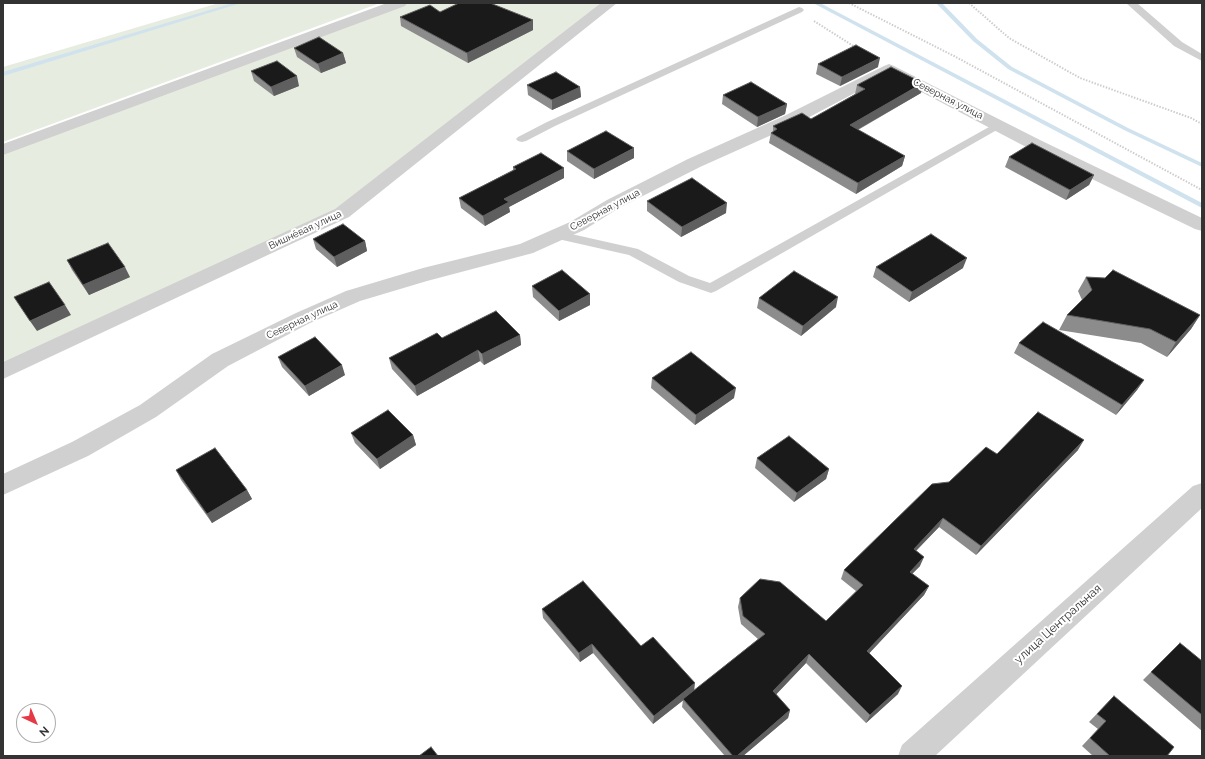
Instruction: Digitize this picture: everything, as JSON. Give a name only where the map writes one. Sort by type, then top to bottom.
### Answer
[{"type":"street","points":[[3,150],[400,3]]},
{"type":"street","name":"Вишнёвая улица","points":[[3,371],[342,214],[610,3]]},
{"type":"street","name":"Северная улица","points":[[3,485],[80,449],[107,434],[148,411],[220,360],[302,318],[353,296],[430,273],[526,249],[558,235],[613,204],[694,163],[790,120],[889,69],[998,125],[1202,225]]},
{"type":"street","name":"улица Центральная","points":[[913,756],[1202,493]]},
{"type":"lane","points":[[1131,3],[1178,44],[1202,58]]},
{"type":"lane","points":[[522,139],[551,124],[798,10]]},
{"type":"lane","points":[[558,235],[633,252],[684,279],[711,288],[998,125]]},
{"type":"path","points":[[848,3],[954,56],[1202,190]]},
{"type":"path","points":[[969,3],[1009,38],[1080,78],[1191,118],[1202,124]]},
{"type":"path","points":[[813,21],[889,69]]},
{"type":"shaded area","points":[[219,3],[380,3],[3,142],[3,67]]},
{"type":"shaded area","points":[[409,3],[602,3],[333,211],[3,362],[3,154]]},
{"type":"building","points":[[459,3],[490,3],[533,20],[467,53],[400,17],[430,5],[440,12]]},
{"type":"building","points":[[319,37],[343,53],[318,64],[294,48]]},
{"type":"building","points":[[856,45],[880,58],[842,77],[818,64]]},
{"type":"building","points":[[277,61],[297,76],[271,87],[251,71]]},
{"type":"building","points":[[891,67],[923,83],[850,125],[905,156],[858,183],[771,133],[777,129],[773,126],[802,113],[811,119],[865,89],[857,85]]},
{"type":"building","points":[[556,72],[580,87],[552,100],[527,85]]},
{"type":"building","points":[[751,82],[787,104],[758,117],[723,95]]},
{"type":"building","points":[[606,131],[634,148],[594,169],[567,151]]},
{"type":"building","points":[[1032,143],[1094,175],[1070,190],[1009,157]]},
{"type":"building","points":[[541,153],[564,168],[504,199],[509,202],[483,216],[459,198],[516,169],[513,167]]},
{"type":"building","points":[[692,178],[727,203],[682,227],[647,201]]},
{"type":"building","points":[[343,224],[365,241],[334,257],[313,239]]},
{"type":"building","points":[[931,234],[967,258],[912,292],[876,267]]},
{"type":"building","points":[[108,243],[125,267],[83,285],[67,260]]},
{"type":"building","points":[[562,270],[590,294],[559,311],[532,286]]},
{"type":"building","points":[[1113,270],[1200,315],[1176,342],[1150,329],[1067,315],[1092,290],[1086,277],[1105,278]]},
{"type":"building","points":[[794,271],[838,297],[803,326],[759,298]]},
{"type":"building","points":[[49,282],[65,305],[30,321],[14,297]]},
{"type":"building","points":[[496,311],[520,335],[482,354],[478,350],[415,386],[389,358],[437,333],[442,338]]},
{"type":"building","points":[[1043,322],[1144,380],[1122,405],[1019,343]]},
{"type":"building","points":[[315,337],[342,365],[305,386],[278,357]]},
{"type":"building","points":[[691,352],[736,388],[696,415],[652,378]]},
{"type":"building","points":[[388,410],[413,435],[377,459],[351,433]]},
{"type":"building","points":[[1038,412],[1084,440],[981,546],[943,518],[914,549],[924,557],[910,572],[929,586],[867,651],[902,686],[870,715],[809,654],[773,691],[790,710],[737,756],[733,756],[683,699],[765,634],[743,616],[740,598],[760,579],[780,582],[826,621],[863,585],[844,570],[932,484],[949,482],[986,447],[997,454]]},
{"type":"building","points":[[789,436],[829,469],[797,493],[757,458]]},
{"type":"building","points":[[215,448],[247,490],[207,514],[176,470]]},
{"type":"building","points":[[583,581],[641,646],[653,637],[695,683],[654,716],[592,644],[579,653],[542,609]]},
{"type":"building","points":[[1180,643],[1202,661],[1202,715],[1151,672]]},
{"type":"building","points":[[1114,696],[1174,747],[1167,756],[1110,756],[1090,738],[1106,721],[1097,714]]},
{"type":"building","points":[[431,747],[438,756],[419,756]]},
{"type":"waterway","points":[[3,74],[238,3]]},
{"type":"waterway","points":[[816,3],[1202,206]]},
{"type":"waterway","points":[[939,3],[975,40],[1010,68],[1126,129],[1202,165]]}]
